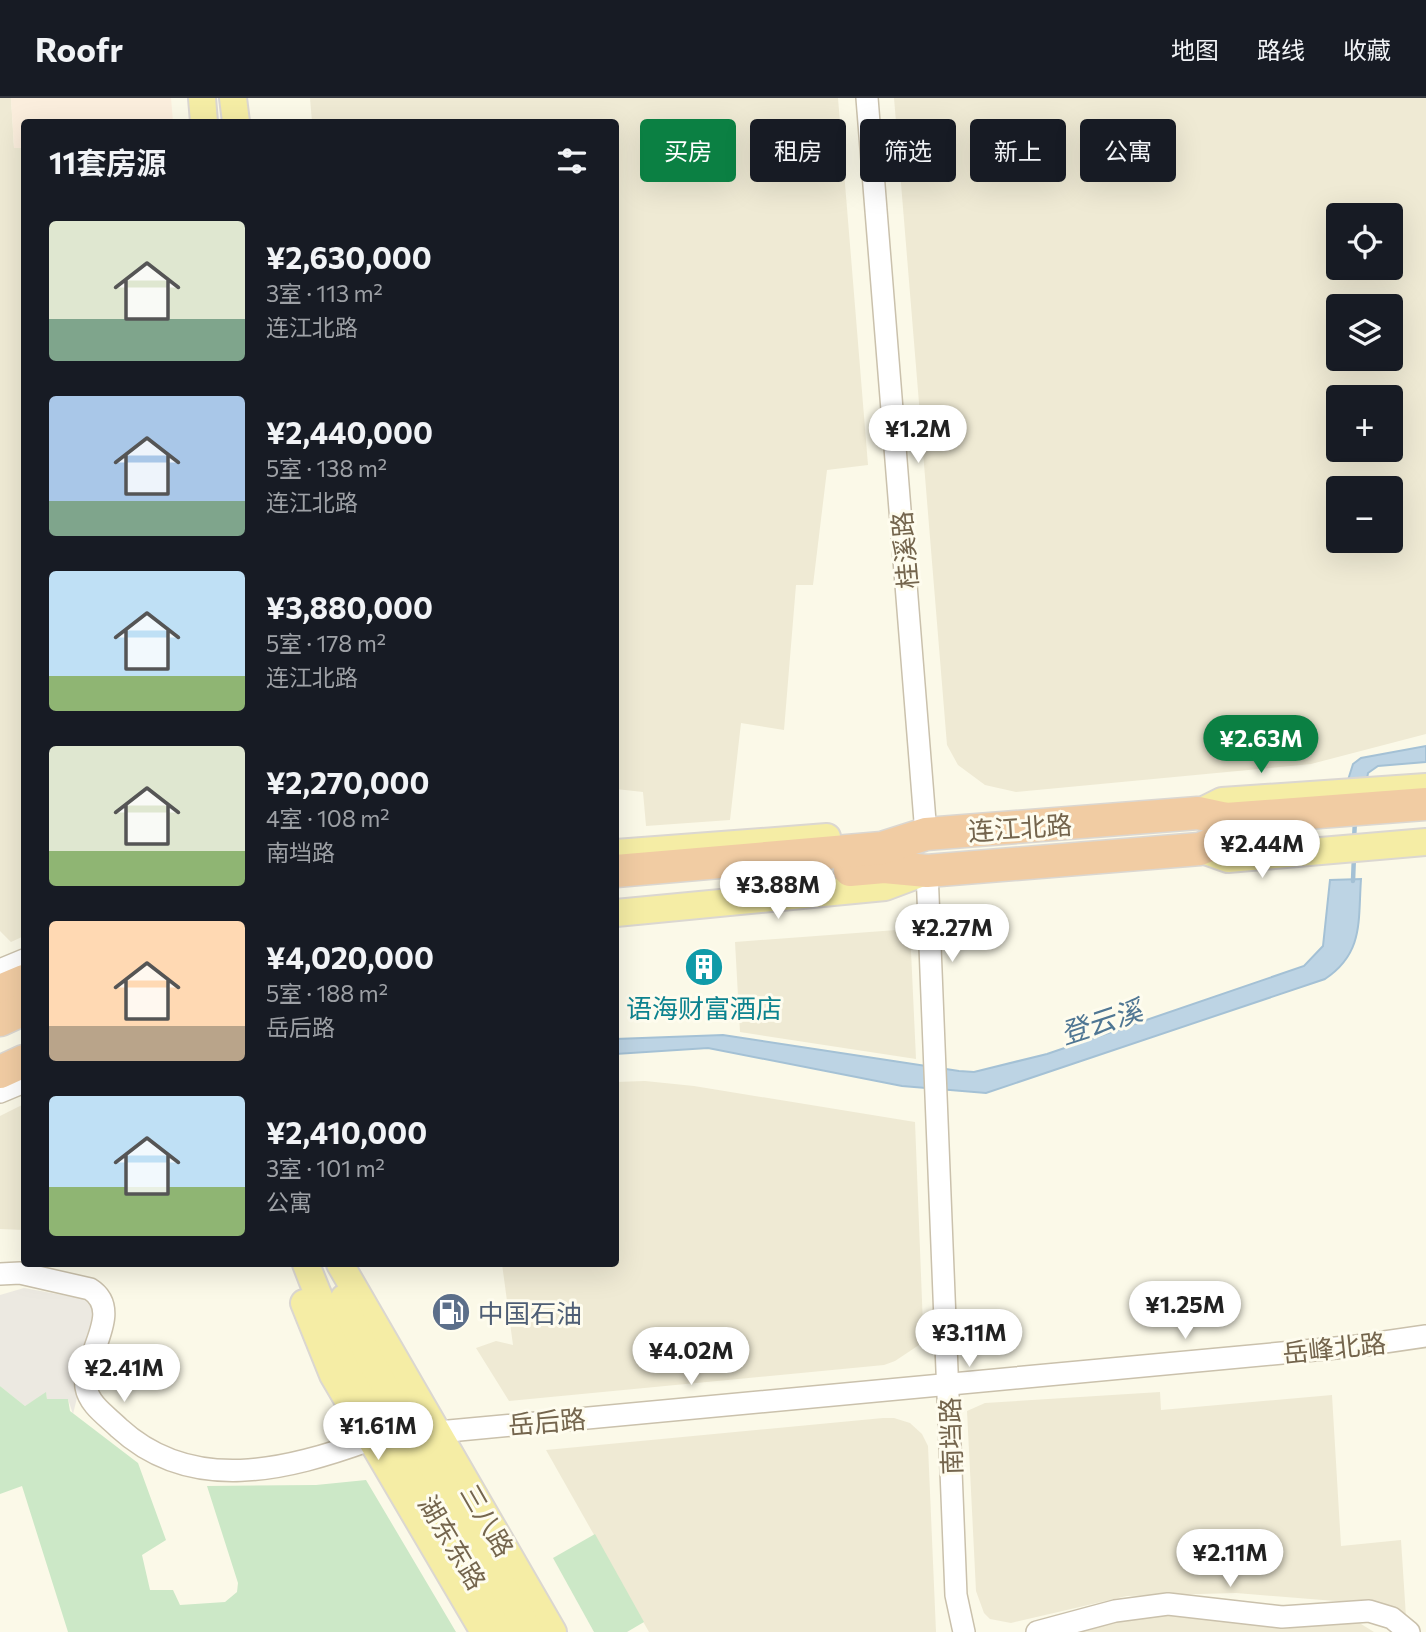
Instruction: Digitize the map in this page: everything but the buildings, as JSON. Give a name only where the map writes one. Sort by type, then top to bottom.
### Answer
[{"type":"highway","name":"连江北路","points":[[619,871],[832,862],[927,871],[1200,849],[1227,838],[1426,804]]},
{"type":"highway","name":"连江北路","points":[[619,890],[832,862],[926,834],[1198,813],[1226,820],[1426,824]]},
{"type":"highway","points":[[0,991],[21,970]]},
{"type":"highway","points":[[0,1020],[21,1010]]},
{"type":"highway","points":[[0,1040],[21,1030]]},
{"type":"highway","points":[[0,1072],[21,1062]]},
{"type":"main road","points":[[202,98],[204,119]]},
{"type":"main road","points":[[233,98],[236,119]]},
{"type":"main road","points":[[1198,813],[1222,801],[1426,787]]},
{"type":"main road","points":[[619,853],[881,833],[926,834]]},
{"type":"main road","points":[[1200,849],[1228,859],[1426,842]]},
{"type":"main road","points":[[619,914],[885,887],[927,871]]},
{"type":"main road","points":[[299,1267],[304,1302],[318,1345],[370,1440],[484,1632]]},
{"type":"main road","name":"湖东东路","points":[[307,1267],[335,1337],[360,1383],[507,1632]]},
{"type":"main road","name":"湖东东路","points":[[336,1267],[348,1313],[366,1353],[530,1632]]},
{"type":"main road","name":"三八路","points":[[342,1267],[552,1632]]},
{"type":"street","name":"桂溪路","points":[[867,98],[926,834]]},
{"type":"street","name":"南垱路","points":[[927,871],[956,1595],[964,1632]]},
{"type":"street","points":[[0,970],[21,967]]},
{"type":"street","points":[[0,1092],[21,1083]]},
{"type":"street","points":[[0,1273],[20,1273],[90,1289],[97,1293],[104,1314],[86,1376],[87,1392],[94,1405],[133,1441],[158,1457],[206,1469],[256,1470],[309,1460],[370,1440]]},
{"type":"street","name":"岳峰北路","points":[[948,1383],[1331,1348],[1426,1336]]},
{"type":"street","name":"岳后路","points":[[438,1432],[948,1383]]},
{"type":"street","points":[[1037,1632],[1115,1611],[1168,1604],[1282,1617],[1370,1611],[1392,1618],[1409,1632]]},
{"type":"shaded area","points":[[0,98],[11,98],[14,148],[21,148],[21,937],[11,942],[0,931]]},
{"type":"shaded area","points":[[11,98],[171,98],[173,119],[21,119],[21,148],[14,148]]},
{"type":"shaded area","points":[[310,98],[838,98],[840,119],[750,119],[750,182],[845,182],[868,465],[827,470],[813,585],[796,585],[784,730],[741,723],[730,820],[646,826],[643,792],[619,789],[619,119],[312,119]]},
{"type":"shaded area","points":[[894,98],[1426,98],[1426,734],[1311,764],[1016,792],[985,785],[958,765],[947,745],[901,182],[956,182],[956,119],[896,119]]},
{"type":"shaded area","points":[[910,929],[916,1059],[740,1032],[735,942]]},
{"type":"shaded area","points":[[645,1081],[694,1086],[915,1122],[923,1326],[919,1345],[884,1365],[509,1401],[476,1348],[496,1341],[513,1345],[502,1267],[619,1267],[619,1082]]},
{"type":"shaded area","points":[[21,1106],[21,1230],[0,1229],[0,1116]]},
{"type":"shaded area","points":[[24,1288],[90,1300],[97,1317],[73,1414],[68,1399],[47,1399],[46,1393],[25,1406],[0,1386],[0,1295]]},
{"type":"shaded area","points":[[1160,1392],[1161,1410],[1332,1395],[1341,1546],[1401,1540],[1406,1617],[1360,1603],[1236,1593],[1127,1596],[1011,1623],[990,1619],[984,1613],[976,1591],[967,1411],[985,1403]]},
{"type":"shaded area","points":[[883,1418],[910,1423],[922,1434],[928,1446],[936,1632],[649,1632],[546,1450]]},
{"type":"shaded area","points":[[1142,1612],[1353,1619],[1374,1632],[1057,1632]]},
{"type":"green space","points":[[0,1386],[25,1406],[46,1392],[47,1399],[68,1399],[70,1411],[138,1463],[166,1540],[142,1555],[150,1590],[173,1590],[180,1605],[225,1602],[237,1592],[238,1583],[207,1486],[316,1485],[366,1480],[456,1632],[68,1632],[22,1486],[0,1494]]},
{"type":"green space","points":[[595,1534],[644,1622],[627,1632],[594,1632],[553,1558]]},
{"type":"water","points":[[1426,746],[1426,762],[1378,766],[1368,773],[1366,785],[1348,780],[1353,764],[1361,758]]},
{"type":"water","points":[[1361,879],[1359,922],[1353,947],[1347,958],[1325,979],[986,1093],[902,1086],[708,1048],[619,1054],[619,1039],[723,1035],[974,1072],[1047,1054],[1304,966],[1323,946],[1330,880]]},
{"type":"waterway","name":"登云溪","points":[[1354,840],[1355,820]]},
{"type":"waterway","name":"登云溪","points":[[1353,881],[1354,855]]},
{"type":"place","name":"语海财富酒店","points":[[704,967]]},
{"type":"place","name":"中国石油","points":[[451,1312]]}]
